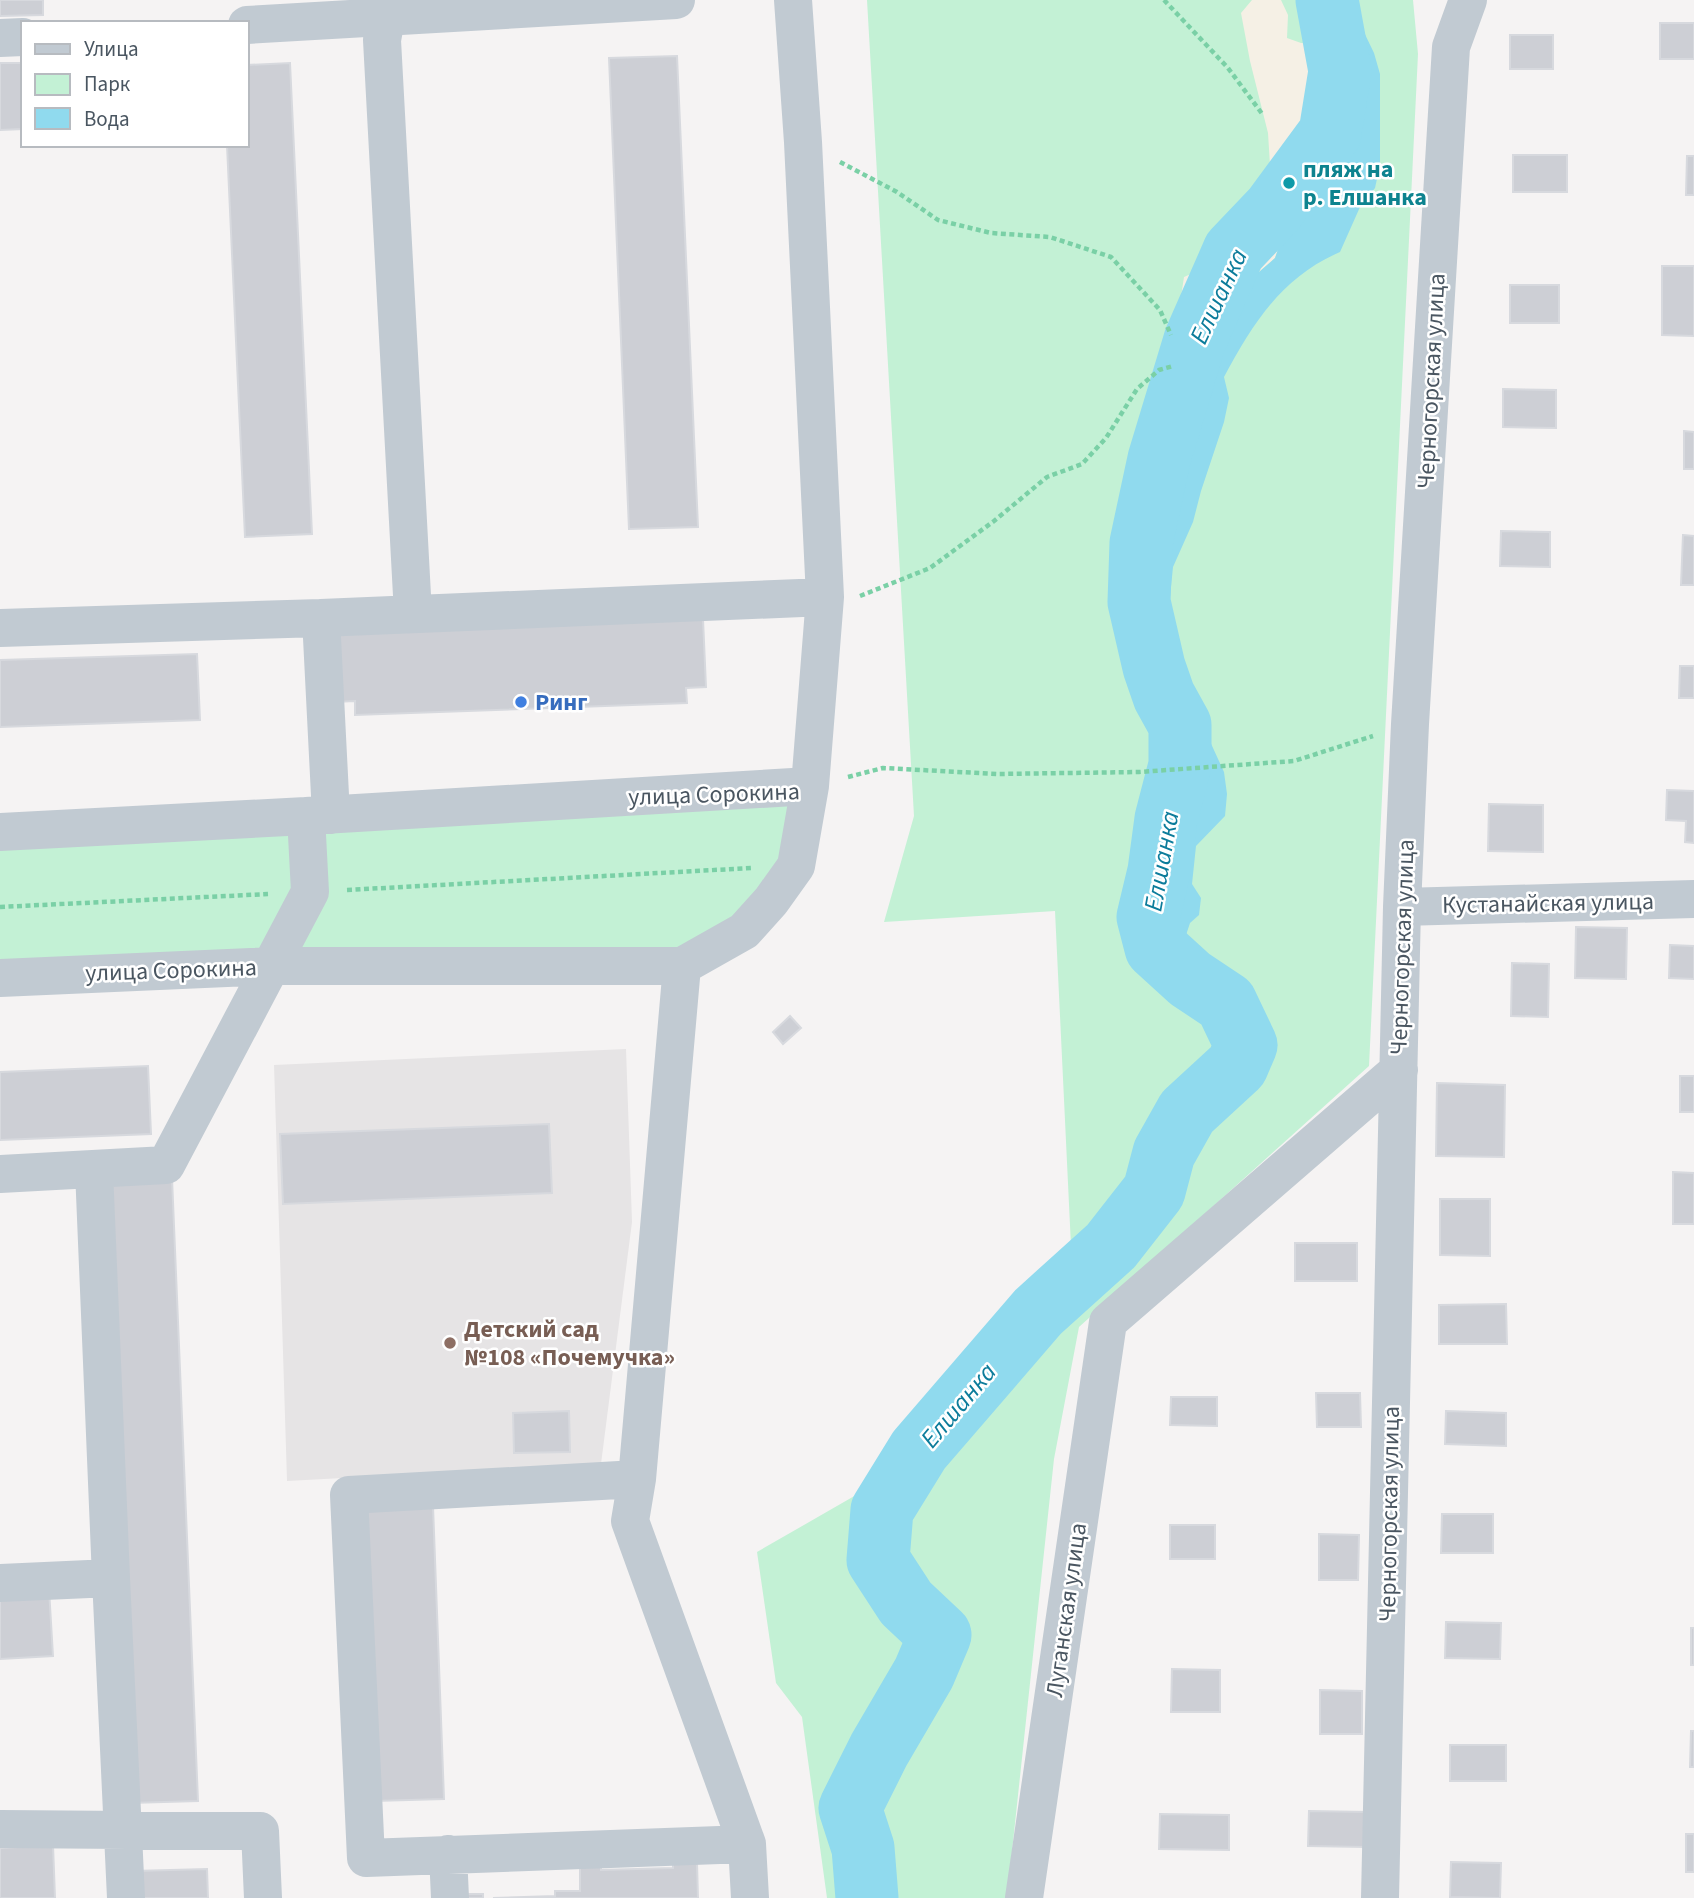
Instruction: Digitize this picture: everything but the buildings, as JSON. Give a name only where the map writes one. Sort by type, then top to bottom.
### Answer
[{"type":"street","points":[[230,0],[231,21]]},
{"type":"street","points":[[248,25],[676,0]]},
{"type":"street","points":[[793,0],[803,142],[825,597],[810,786]]},
{"type":"street","name":"Черногорская улица","points":[[1380,1898],[1402,907],[1410,724],[1451,47],[1468,0]]},
{"type":"street","points":[[386,18],[382,40],[413,614]]},
{"type":"street","points":[[0,38],[21,37]]},
{"type":"street","points":[[0,628],[825,597]]},
{"type":"street","points":[[0,1174],[166,1165],[310,892],[319,815],[321,618]]},
{"type":"street","name":"улица Сорокина","points":[[0,832],[810,786],[796,866],[771,901],[744,931],[682,966],[272,966],[0,978]]},
{"type":"street","name":"Кустанайская улица","points":[[1402,907],[1694,899]]},
{"type":"street","points":[[682,966],[637,1479],[631,1521],[747,1844],[750,1898]]},
{"type":"street","name":"Луганская улица","points":[[1024,1898],[1108,1322],[1399,1070]]},
{"type":"street","points":[[94,1170],[126,1898]]},
{"type":"street","points":[[637,1479],[349,1495],[366,1858],[747,1844]]},
{"type":"street","points":[[0,1583],[111,1578]]},
{"type":"street","points":[[0,1829],[260,1830],[264,1898]]},
{"type":"street","points":[[448,1854],[450,1898]]},
{"type":"path","points":[[1164,0],[1228,68],[1264,115]]},
{"type":"path","points":[[803,142],[897,192],[938,220],[991,233],[1051,237],[1111,257],[1160,310],[1171,335]]},
{"type":"path","points":[[825,597],[857,598],[930,568],[994,521],[1047,477],[1082,464],[1106,438],[1138,389],[1159,370],[1173,366]]},
{"type":"path","points":[[810,786],[883,768],[997,774],[1139,772],[1294,761],[1410,724]]},
{"type":"path","points":[[0,907],[796,866]]},
{"type":"shaded area","name":"Детский сад №108 «Почемучка»","points":[[626,1049],[632,1222],[601,1464],[287,1481],[274,1065]]},
{"type":"green space","points":[[867,0],[1413,0],[1418,54],[1369,1066],[1079,1327],[1054,1459],[1007,1898],[827,1898],[802,1717],[776,1683],[757,1552],[870,1487],[960,1407],[1073,1288],[1055,911],[884,922],[914,816]]},
{"type":"green space","points":[[810,786],[796,866],[682,966],[0,978],[0,832]]},
{"type":"sand","name":"пляж на р. Елшанка","points":[[1252,0],[1281,0],[1288,15],[1287,38],[1301,43],[1327,44],[1316,77],[1322,97],[1341,133],[1318,168],[1275,258],[1259,272],[1234,279],[1214,309],[1197,342],[1194,354],[1198,382],[1184,387],[1173,366],[1171,335],[1179,310],[1184,277],[1205,268],[1251,221],[1265,197],[1270,165],[1268,133],[1241,13]]},
{"type":"water","points":[[1326,13],[1342,13],[1360,24],[1374,53],[1380,74],[1380,165],[1375,188],[1360,207],[1340,252],[1301,274],[1285,288],[1258,320],[1224,377],[1229,398],[1224,422],[1193,522],[1173,567],[1169,653],[1179,700],[1193,714],[1208,737],[1224,772],[1227,794],[1225,816],[1196,846],[1192,884],[1201,898],[1199,915],[1190,923],[1185,938],[1173,952],[1160,945],[1159,933],[1149,917],[1155,856],[1154,834],[1175,807],[1172,744],[1153,708],[1145,659],[1144,560],[1149,531],[1160,508],[1161,495],[1154,481],[1162,433],[1161,404],[1171,394],[1198,382],[1194,366],[1197,343],[1219,290],[1234,279],[1259,272],[1275,258],[1318,168],[1341,133],[1322,98],[1316,78],[1327,44],[1321,21]]},
{"type":"waterway","name":"Елшанка","points":[[867,1898],[863,1848],[850,1808],[879,1750],[924,1673],[940,1635],[906,1603],[878,1560],[882,1510],[919,1450],[1038,1312],[1111,1246],[1154,1191],[1164,1153],[1187,1112],[1237,1066],[1246,1045],[1226,1003],[1190,979],[1156,948],[1148,917],[1159,871],[1166,819],[1180,765],[1180,725],[1164,696],[1154,667],[1139,602],[1141,543],[1159,459],[1195,340],[1234,251],[1274,209],[1330,133],[1340,71],[1327,0]]},
{"type":"place","name":"пляж на р. Елшанка","points":[[1289,183]]},
{"type":"place","name":"Ринг","points":[[521,702]]},
{"type":"place","name":"Детский сад №108 «Почемучка»","points":[[450,1343]]}]
